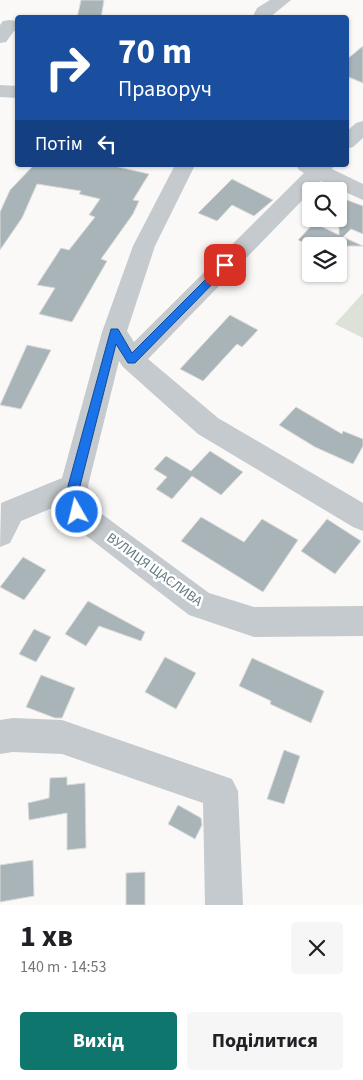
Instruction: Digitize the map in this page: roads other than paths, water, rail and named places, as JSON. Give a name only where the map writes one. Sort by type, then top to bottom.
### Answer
[{"type":"street","points":[[262,15],[263,12],[282,0]]},
{"type":"street","points":[[0,38],[9,25],[15,26]]},
{"type":"street","points":[[0,91],[15,92]]},
{"type":"street","points":[[349,140],[363,127]]},
{"type":"street","name":"ВУЛИЦЯ ЩАСЛИВА","points":[[184,167],[144,246],[114,332],[74,486],[77,512],[200,605],[254,622],[363,621]]},
{"type":"street","points":[[132,360],[316,167],[363,193]]},
{"type":"street","points":[[114,332],[132,360],[208,426],[363,518]]},
{"type":"street","points":[[0,534],[11,512],[74,486]]},
{"type":"street","points":[[0,737],[13,735],[62,737],[220,791],[224,905]]}]
